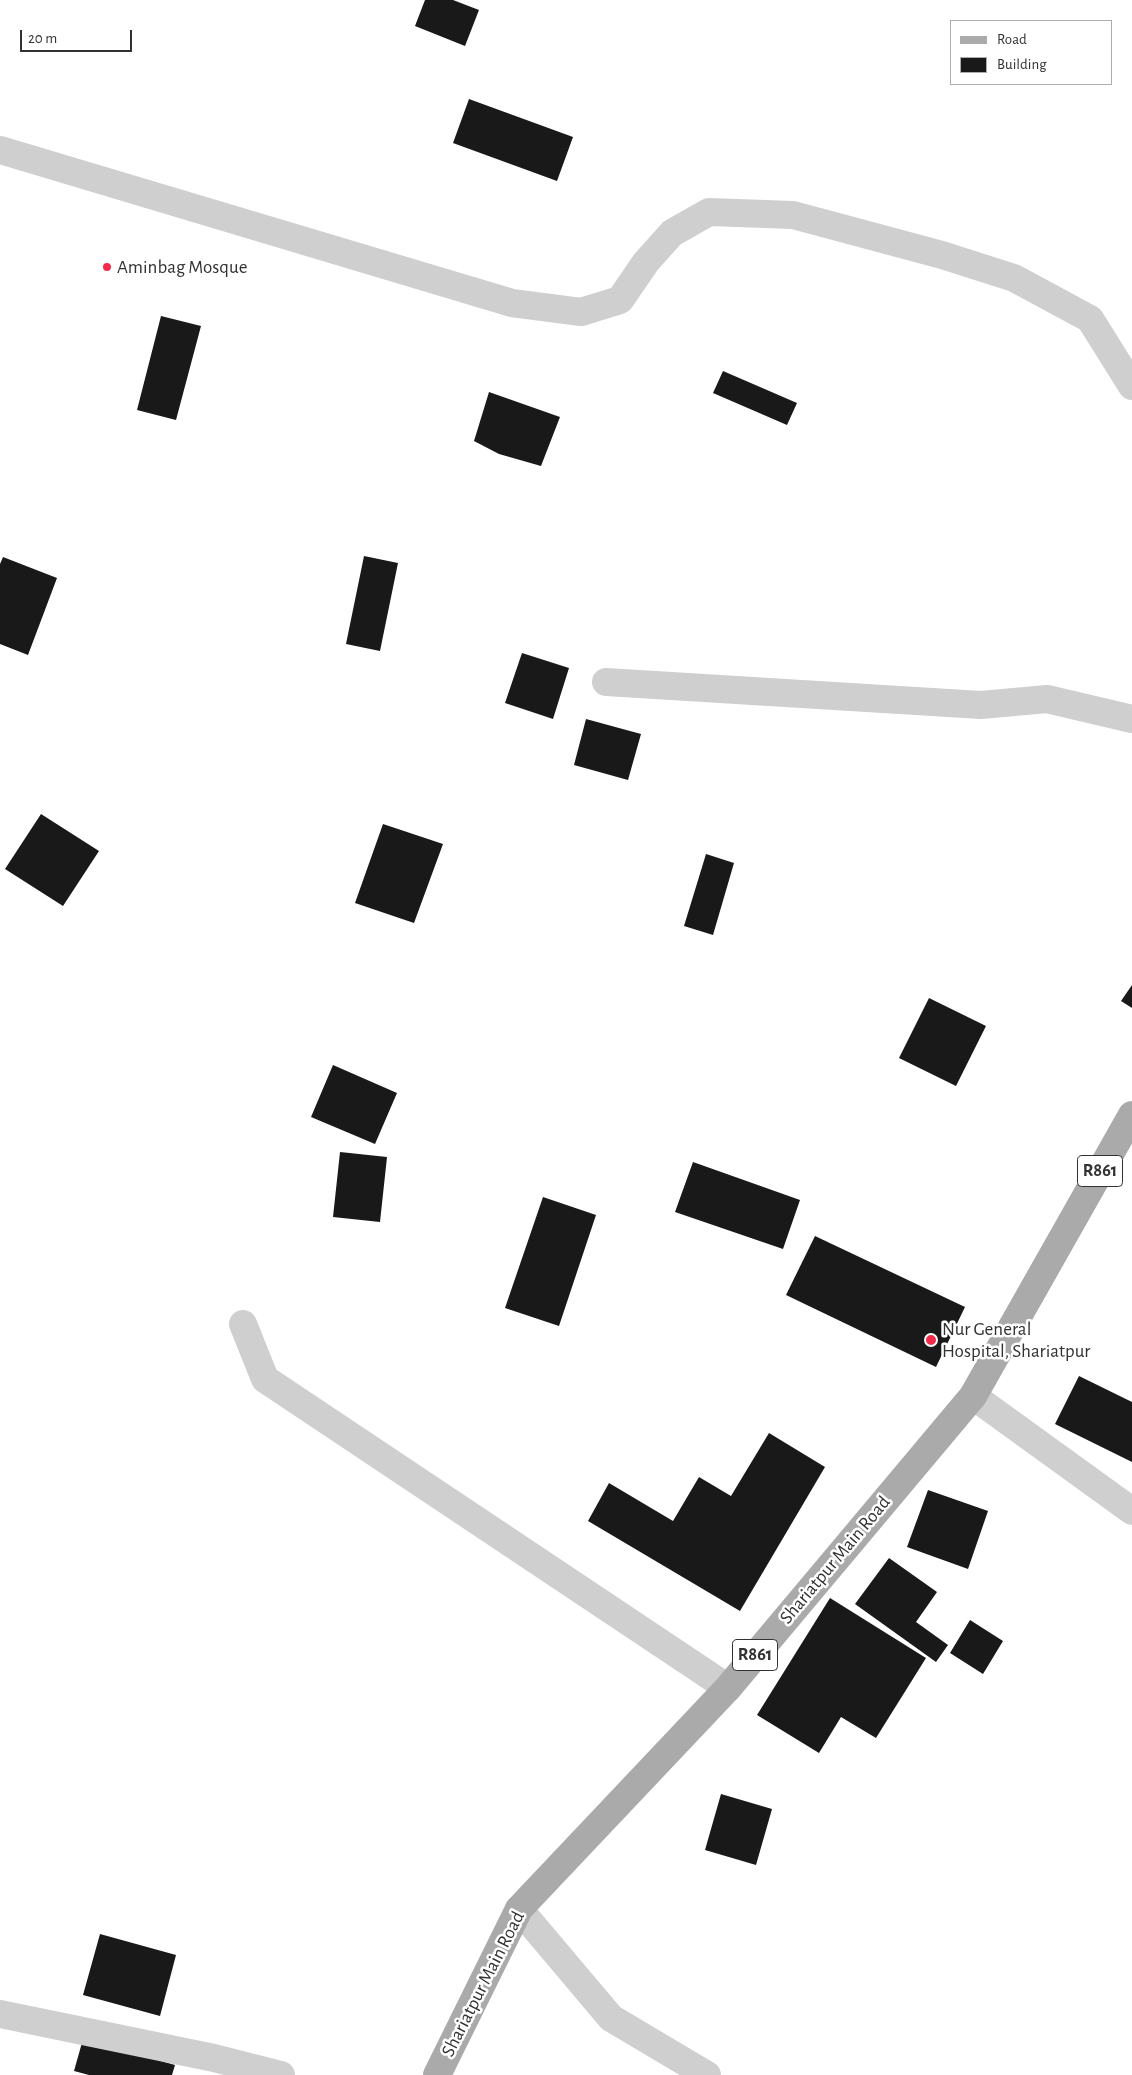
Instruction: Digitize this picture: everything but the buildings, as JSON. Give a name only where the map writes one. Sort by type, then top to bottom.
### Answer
[{"type":"main road","name":"Shariatpur Main Road","points":[[437,2075],[519,1909],[728,1688],[973,1396],[1132,1115]]},
{"type":"street","points":[[0,150],[512,303],[581,312],[620,300],[646,262],[672,233],[709,212],[793,215],[942,255],[1014,278],[1090,319],[1132,386]]},
{"type":"street","points":[[606,682],[980,705],[1047,699],[1132,718]]},
{"type":"street","points":[[243,1324],[265,1379],[728,1688]]},
{"type":"street","points":[[973,1396],[1132,1511]]},
{"type":"street","points":[[519,1909],[611,2018],[707,2075]]},
{"type":"street","points":[[0,2014],[214,2058],[281,2075]]},
{"type":"place","name":"Aminbag Mosque","points":[[107,267]]},
{"type":"place","name":"Nur General Hospital, Shariatpur","points":[[931,1340]]}]
